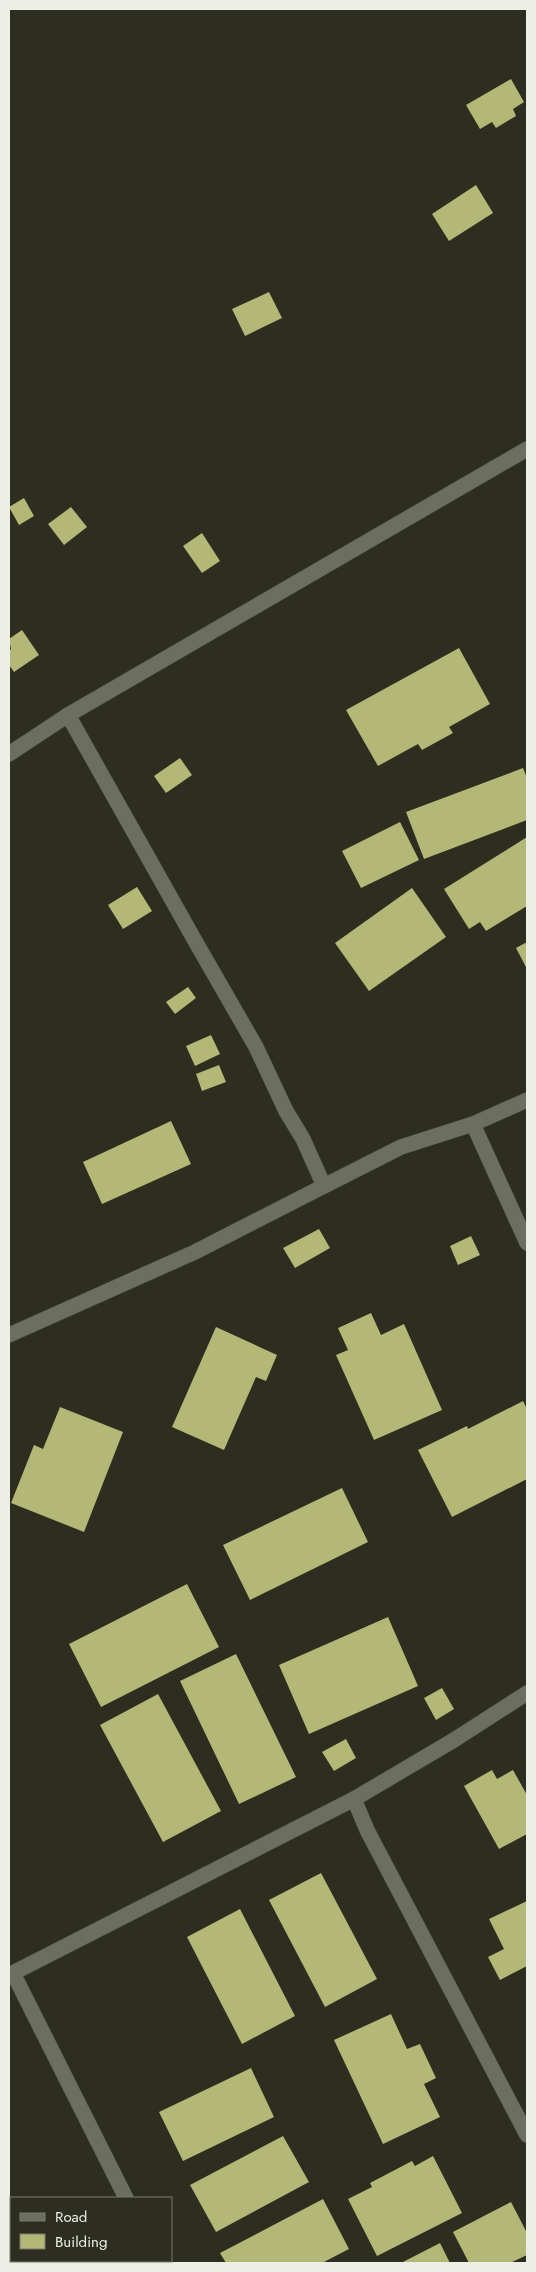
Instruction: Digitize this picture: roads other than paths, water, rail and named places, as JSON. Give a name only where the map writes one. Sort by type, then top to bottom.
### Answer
[{"type":"street","points":[[9,754],[68,715],[527,449]]},
{"type":"street","points":[[68,715],[256,1047],[286,1111],[303,1139],[324,1186]]},
{"type":"street","points":[[9,1335],[195,1252],[401,1147],[473,1124],[527,1100]]},
{"type":"street","points":[[473,1124],[527,1243]]},
{"type":"street","points":[[125,2197],[11,1974],[354,1799],[454,1740],[527,1693]]},
{"type":"street","points":[[354,1799],[367,1830],[527,2135]]}]
